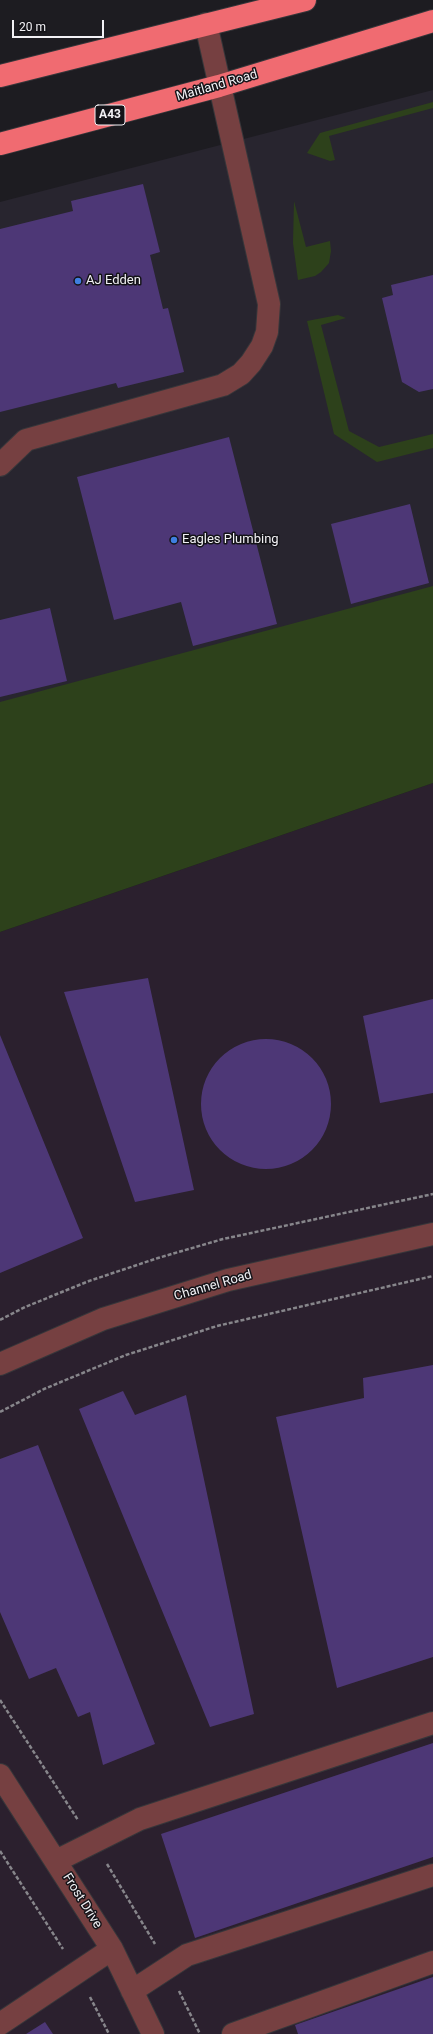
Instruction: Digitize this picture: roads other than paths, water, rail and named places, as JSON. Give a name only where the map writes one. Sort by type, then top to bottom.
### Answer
[{"type":"highway","points":[[0,76],[305,0]]},
{"type":"highway","name":"Maitland Road","points":[[0,144],[219,86],[433,22]]},
{"type":"street","points":[[0,465],[26,440],[223,385],[241,374],[258,352],[267,332],[269,304],[206,24]]},
{"type":"street","name":"Channel Road","points":[[0,1364],[103,1319],[220,1283],[433,1234]]},
{"type":"street","points":[[56,1861],[140,1819],[433,1723]]},
{"type":"street","name":"Frost Drive","points":[[0,1775],[112,1949],[153,2034]]},
{"type":"street","points":[[132,1991],[187,1955],[433,1875]]},
{"type":"street","points":[[0,2024],[112,1949]]},
{"type":"street","points":[[233,2034],[433,1962]]},
{"type":"place","name":"AJ Edden","points":[[78,281]]},
{"type":"place","name":"Eagles Plumbing","points":[[174,540]]}]
